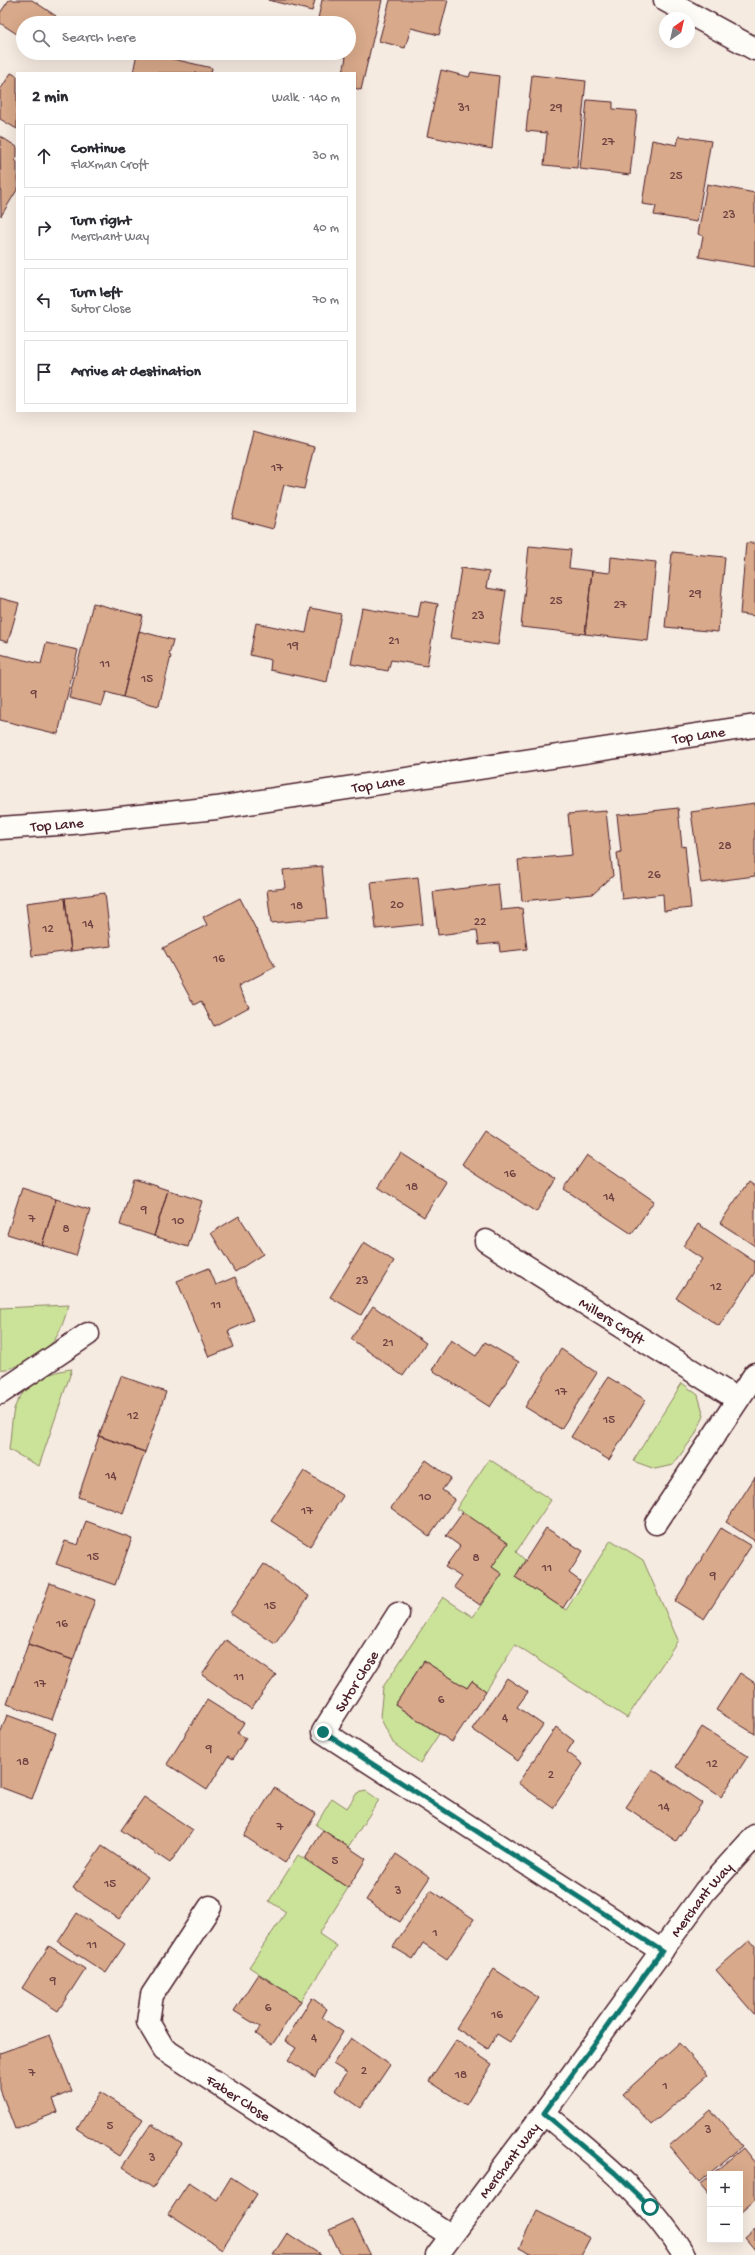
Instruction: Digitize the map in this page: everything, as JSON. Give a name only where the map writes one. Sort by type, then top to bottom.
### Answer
[{"type":"street","points":[[665,0],[755,49]]},
{"type":"street","name":"Top Lane","points":[[0,828],[72,823],[216,808],[755,726]]},
{"type":"street","name":"Millers Croft","points":[[486,1241],[737,1400]]},
{"type":"street","points":[[0,1393],[88,1334]]},
{"type":"street","points":[[656,1523],[702,1456],[755,1374]]},
{"type":"street","name":"Sutor Close","points":[[398,1614],[323,1732],[662,1951]]},
{"type":"street","name":"Merchant Way","points":[[437,2255],[450,2235],[544,2113],[705,1891],[753,1842]]},
{"type":"street","name":"Faber Close","points":[[210,1907],[152,1995],[148,2022],[164,2049],[450,2235]]},
{"type":"street","points":[[544,2113],[615,2173],[650,2207],[684,2255]]},
{"type":"green space","points":[[69,1305],[60,1331],[51,1344],[30,1360],[13,1367],[0,1369],[0,1308]]},
{"type":"green space","points":[[72,1369],[39,1466],[9,1450],[14,1409],[23,1393],[30,1386],[46,1376],[63,1370]]},
{"type":"green space","points":[[682,1383],[698,1395],[704,1416],[695,1435],[673,1465],[655,1469],[633,1461]]},
{"type":"green space","points":[[489,1459],[551,1500],[516,1552],[525,1560],[515,1577],[566,1610],[611,1540],[643,1560],[678,1640],[627,1718],[515,1645],[486,1691],[472,1681],[467,1688],[424,1661],[395,1705],[439,1734],[420,1763],[393,1743],[380,1717],[383,1687],[443,1597],[473,1617],[502,1574],[492,1567],[463,1512],[456,1509]]},
{"type":"green space","points":[[366,1791],[379,1800],[348,1847],[316,1825],[332,1798],[347,1808],[357,1793]]},
{"type":"green space","points":[[298,1855],[348,1888],[319,1934],[337,1946],[301,2001],[249,1967],[286,1912],[269,1901]]},
{"type":"building","points":[[9,0],[32,0],[56,16],[16,16],[16,33],[0,23],[0,13]]},
{"type":"building","points":[[268,0],[315,0],[312,11]]},
{"type":"building","points":[[322,0],[382,0],[361,90],[356,88],[356,72],[343,72],[345,60],[356,60],[356,16],[319,16]]},
{"type":"building","points":[[390,0],[448,0],[439,35],[411,28],[405,48],[379,41]]},
{"type":"building","points":[[136,60],[177,60],[212,68],[211,72],[133,72]]},
{"type":"building","points":[[441,70],[469,77],[471,72],[499,76],[492,149],[427,136]]},
{"type":"building","points":[[11,73],[16,76],[16,128],[0,119],[0,90]]},
{"type":"building","points":[[532,75],[586,81],[577,168],[544,165],[547,133],[526,131]]},
{"type":"building","points":[[587,100],[613,102],[613,109],[637,111],[630,175],[580,169]]},
{"type":"building","points":[[0,136],[16,146],[16,192],[1,216]]},
{"type":"building","points":[[679,136],[711,141],[697,222],[654,215],[656,206],[642,204],[652,140],[677,145]]},
{"type":"building","points":[[707,184],[755,193],[755,267],[699,257],[703,236],[698,234]]},
{"type":"building","points":[[253,431],[314,447],[304,489],[284,485],[273,529],[232,518]]},
{"type":"building","points":[[746,543],[755,543],[755,616],[740,614]]},
{"type":"building","points":[[529,546],[571,550],[569,568],[592,571],[585,634],[521,627]]},
{"type":"building","points":[[672,552],[725,557],[718,632],[665,627]]},
{"type":"building","points":[[611,557],[656,562],[648,641],[585,634],[592,571],[610,573]]},
{"type":"building","points":[[461,568],[489,572],[486,588],[506,591],[498,645],[450,638]]},
{"type":"building","points":[[0,598],[19,603],[8,642],[0,640]]},
{"type":"building","points":[[421,601],[438,604],[427,666],[391,660],[388,671],[351,664],[362,608],[418,618]]},
{"type":"building","points":[[93,603],[143,616],[123,697],[106,692],[102,706],[69,698]]},
{"type":"building","points":[[311,608],[341,614],[327,682],[270,670],[271,660],[250,655],[256,623],[306,633]]},
{"type":"building","points":[[139,631],[173,640],[169,655],[171,656],[159,706],[123,697]]},
{"type":"building","points":[[46,643],[78,650],[58,734],[0,720],[0,654],[41,664]]},
{"type":"building","points":[[755,803],[755,876],[701,883],[691,812]]},
{"type":"building","points":[[678,808],[682,847],[685,846],[691,908],[664,911],[663,894],[622,899],[617,853],[621,852],[617,815]]},
{"type":"building","points":[[606,811],[613,876],[593,894],[522,901],[518,860],[572,855],[568,814]]},
{"type":"building","points":[[322,866],[327,918],[271,923],[267,890],[285,888],[283,870]]},
{"type":"building","points":[[418,877],[423,924],[376,929],[371,882]]},
{"type":"building","points":[[498,884],[501,910],[522,908],[527,949],[500,952],[499,943],[479,945],[477,930],[438,935],[433,892]]},
{"type":"building","points":[[105,893],[111,946],[71,951],[65,898]]},
{"type":"building","points":[[65,898],[71,951],[32,956],[26,903]]},
{"type":"building","points":[[240,898],[275,967],[238,986],[249,1007],[214,1026],[201,1001],[194,1005],[163,948],[207,925],[203,917]]},
{"type":"building","points":[[484,1131],[557,1179],[536,1212],[462,1164]]},
{"type":"building","points":[[401,1153],[446,1182],[424,1217],[378,1187]]},
{"type":"building","points":[[587,1155],[654,1201],[632,1234],[564,1189]]},
{"type":"building","points":[[134,1179],[168,1190],[154,1236],[120,1225]]},
{"type":"building","points":[[748,1182],[755,1187],[755,1246],[720,1223]]},
{"type":"building","points":[[22,1188],[56,1199],[42,1245],[7,1234]]},
{"type":"building","points":[[168,1190],[202,1201],[188,1247],[154,1236]]},
{"type":"building","points":[[56,1199],[90,1210],[76,1256],[42,1245]]},
{"type":"building","points":[[239,1216],[263,1254],[235,1272],[211,1233]]},
{"type":"building","points":[[698,1224],[755,1262],[755,1272],[719,1326],[676,1298],[702,1259],[683,1246]]},
{"type":"building","points":[[364,1242],[394,1261],[361,1315],[330,1297]]},
{"type":"building","points":[[209,1268],[216,1285],[235,1277],[253,1320],[228,1331],[234,1347],[209,1357],[177,1281]]},
{"type":"building","points":[[373,1306],[426,1343],[403,1376],[351,1339]]},
{"type":"building","points":[[451,1340],[476,1356],[485,1342],[519,1362],[490,1407],[432,1370]]},
{"type":"building","points":[[561,1349],[597,1373],[561,1429],[525,1407]]},
{"type":"building","points":[[121,1376],[166,1392],[145,1452],[99,1436]]},
{"type":"building","points":[[608,1377],[646,1400],[609,1460],[571,1437]]},
{"type":"building","points":[[99,1436],[145,1452],[123,1513],[78,1497]]},
{"type":"building","points":[[426,1460],[451,1478],[442,1490],[455,1499],[429,1536],[391,1508]]},
{"type":"building","points":[[304,1471],[343,1496],[310,1546],[271,1521]]},
{"type":"building","points":[[755,1477],[755,1541],[726,1522]]},
{"type":"building","points":[[463,1512],[508,1543],[492,1567],[502,1574],[480,1605],[454,1587],[461,1577],[445,1567],[460,1546],[446,1536]]},
{"type":"building","points":[[86,1521],[132,1538],[115,1585],[56,1564],[65,1541],[78,1545]]},
{"type":"building","points":[[546,1528],[583,1551],[569,1573],[580,1581],[563,1608],[515,1577]]},
{"type":"building","points":[[721,1528],[751,1546],[704,1619],[675,1601]]},
{"type":"building","points":[[264,1564],[309,1596],[275,1644],[230,1613]]},
{"type":"building","points":[[50,1583],[95,1600],[73,1660],[28,1644]]},
{"type":"building","points":[[226,1640],[276,1675],[251,1709],[202,1675]]},
{"type":"building","points":[[28,1644],[73,1660],[52,1720],[7,1704]]},
{"type":"building","points":[[424,1661],[467,1688],[472,1681],[486,1691],[452,1742],[395,1705]]},
{"type":"building","points":[[740,1673],[755,1683],[755,1734],[716,1710]]},
{"type":"building","points":[[507,1678],[528,1692],[517,1707],[543,1725],[518,1761],[472,1729]]},
{"type":"building","points":[[207,1700],[244,1723],[237,1733],[246,1738],[233,1759],[228,1756],[207,1790],[167,1764]]},
{"type":"building","points":[[7,1715],[56,1733],[32,1799],[0,1787],[0,1734]]},
{"type":"building","points":[[556,1727],[574,1741],[567,1752],[583,1764],[553,1808],[518,1783]]},
{"type":"building","points":[[702,1727],[748,1756],[721,1797],[676,1767]]},
{"type":"building","points":[[652,1769],[702,1803],[676,1841],[626,1807]]},
{"type":"building","points":[[274,1788],[316,1814],[285,1863],[244,1836]]},
{"type":"building","points":[[144,1797],[193,1830],[170,1863],[121,1830]]},
{"type":"building","points":[[323,1830],[366,1859],[348,1888],[305,1859]]},
{"type":"building","points":[[102,1846],[148,1877],[119,1919],[73,1888]]},
{"type":"building","points":[[396,1854],[430,1877],[400,1922],[366,1900]]},
{"type":"building","points":[[431,1890],[474,1919],[447,1959],[423,1943],[413,1959],[393,1947]]},
{"type":"building","points":[[77,1913],[125,1944],[106,1973],[58,1942]]},
{"type":"building","points":[[750,1940],[755,1946],[755,2015],[716,1970]]},
{"type":"building","points":[[49,1946],[85,1969],[58,2011],[22,1988]]},
{"type":"building","points":[[494,1969],[539,1998],[510,2042],[497,2034],[488,2049],[456,2028]]},
{"type":"building","points":[[258,1974],[301,2001],[272,2045],[256,2034],[260,2027],[234,2011]]},
{"type":"building","points":[[312,1998],[327,2009],[322,2018],[343,2032],[315,2077],[288,2060],[296,2048],[285,2041]]},
{"type":"building","points":[[50,2035],[72,2091],[53,2099],[58,2112],[15,2129],[0,2089],[0,2053]]},
{"type":"building","points":[[351,2038],[390,2065],[361,2108],[335,2090],[347,2073],[333,2064]]},
{"type":"building","points":[[456,2040],[492,2064],[466,2105],[429,2081]]},
{"type":"building","points":[[679,2043],[708,2075],[651,2125],[623,2094]]},
{"type":"building","points":[[100,2092],[143,2119],[119,2156],[77,2129]]},
{"type":"building","points":[[711,2110],[742,2146],[712,2171],[707,2171],[707,2175],[699,2182],[669,2146]]},
{"type":"building","points":[[151,2124],[182,2144],[153,2188],[122,2167]]},
{"type":"building","points":[[743,2148],[755,2163],[755,2200],[743,2210],[743,2171],[716,2171]]},
{"type":"building","points":[[231,2177],[257,2194],[222,2249],[168,2214],[189,2182],[217,2200]]},
{"type":"building","points":[[707,2178],[707,2192],[700,2184]]},
{"type":"building","points":[[537,2211],[590,2238],[581,2255],[533,2255],[519,2248]]},
{"type":"building","points":[[353,2219],[370,2254],[369,2255],[341,2255],[329,2230]]},
{"type":"building","points":[[755,2229],[755,2250],[745,2238]]},
{"type":"building","points":[[287,2233],[321,2255],[273,2255]]},
{"type":"route","points":[[323,1732],[662,1951],[544,2113],[615,2173],[650,2207]]}]
